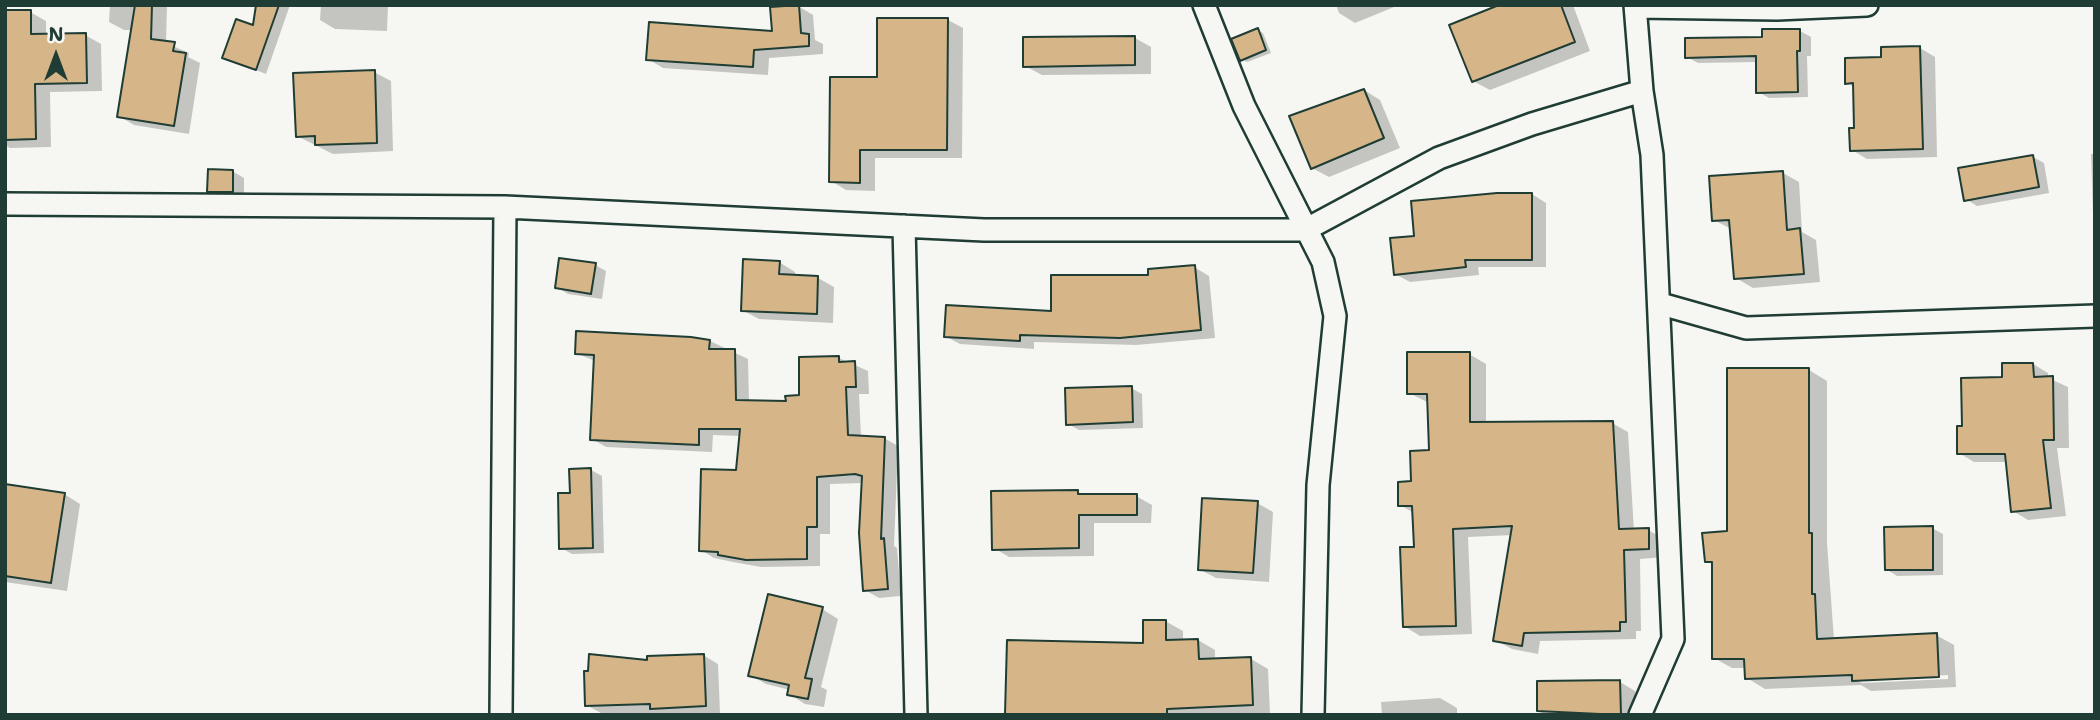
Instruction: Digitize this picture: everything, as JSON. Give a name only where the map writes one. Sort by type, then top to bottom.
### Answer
[{"type":"street","points":[[1204,5],[1244,106],[1323,262],[1335,316],[1318,485],[1313,715]]},
{"type":"street","points":[[1640,715],[1673,639],[1661,304],[1652,155],[1642,91],[1636,6],[1777,9],[1867,5]]},
{"type":"street","points":[[5,204],[505,207],[984,230],[1305,230],[1439,158],[1532,124],[1642,91]]},
{"type":"street","points":[[501,715],[505,207]]},
{"type":"street","points":[[904,226],[916,715]]},
{"type":"street","points":[[1661,304],[1746,328],[2095,316]]},
{"type":"building","points":[[135,5],[152,5],[151,39],[175,42],[173,51],[186,53],[174,126],[117,117]]},
{"type":"building","points":[[256,5],[279,5],[256,70],[222,58],[236,19],[253,25]]},
{"type":"building","points":[[799,5],[801,33],[809,34],[809,46],[754,50],[753,67],[646,60],[649,22],[772,31],[770,7]]},
{"type":"building","points":[[1499,5],[1561,5],[1575,42],[1472,82],[1449,25]]},
{"type":"building","points":[[5,10],[31,10],[31,34],[86,33],[87,83],[35,84],[36,139],[5,140]]},
{"type":"building","points":[[877,18],[948,18],[947,150],[860,150],[860,183],[829,182],[830,77],[877,77]]},
{"type":"building","points":[[1258,28],[1266,50],[1240,61],[1231,39]]},
{"type":"building","points":[[1762,29],[1800,29],[1800,51],[1797,51],[1798,92],[1756,93],[1756,56],[1685,58],[1685,38],[1762,37]]},
{"type":"building","points":[[1135,36],[1135,65],[1023,67],[1023,37]]},
{"type":"building","points":[[1920,46],[1923,149],[1850,151],[1849,128],[1854,128],[1853,83],[1845,84],[1845,58],[1881,57],[1881,47]]},
{"type":"building","points":[[375,70],[377,143],[315,145],[315,136],[296,137],[293,73]]},
{"type":"building","points":[[1364,89],[1384,138],[1311,169],[1289,116]]},
{"type":"building","points":[[2033,155],[2039,187],[1964,201],[1958,168]]},
{"type":"building","points":[[208,169],[233,170],[233,192],[207,192]]},
{"type":"building","points":[[1783,171],[1787,230],[1800,228],[1804,274],[1734,279],[1729,220],[1712,221],[1709,176]]},
{"type":"building","points":[[1497,193],[1532,193],[1532,260],[1465,260],[1466,267],[1394,275],[1390,238],[1414,236],[1411,201]]},
{"type":"building","points":[[559,258],[596,263],[591,294],[555,288]]},
{"type":"building","points":[[743,259],[780,261],[779,274],[818,276],[817,314],[741,311]]},
{"type":"building","points":[[1195,265],[1201,330],[1120,338],[1020,335],[1020,341],[944,337],[946,305],[1051,311],[1051,275],[1148,275],[1148,269]]},
{"type":"building","points":[[576,331],[691,337],[710,340],[709,349],[735,349],[736,400],[786,401],[785,396],[799,395],[799,357],[839,356],[839,362],[855,361],[856,387],[846,387],[848,435],[885,437],[881,539],[884,538],[888,589],[863,591],[859,533],[862,476],[855,474],[817,477],[817,527],[807,527],[807,559],[746,560],[718,555],[718,552],[699,551],[701,469],[736,470],[740,429],[699,429],[699,445],[590,440],[594,355],[575,354]]},
{"type":"building","points":[[1407,352],[1470,352],[1470,422],[1613,421],[1619,529],[1649,528],[1649,549],[1624,550],[1626,622],[1620,622],[1620,631],[1524,633],[1522,646],[1493,641],[1512,526],[1453,529],[1456,626],[1403,627],[1400,547],[1414,547],[1412,506],[1398,506],[1398,482],[1411,481],[1410,451],[1429,450],[1427,394],[1407,394]]},
{"type":"building","points":[[2002,363],[2033,363],[2034,377],[2053,376],[2054,440],[2043,440],[2051,508],[2011,512],[2005,454],[1957,454],[1957,426],[1962,426],[1961,378],[2002,377]]},
{"type":"building","points":[[1727,368],[1809,368],[1809,533],[1812,533],[1812,594],[1815,594],[1817,639],[1937,633],[1939,677],[1852,681],[1852,675],[1745,679],[1744,659],[1712,659],[1712,562],[1705,562],[1702,533],[1727,531]]},
{"type":"building","points":[[1132,386],[1133,422],[1066,425],[1065,388]]},
{"type":"building","points":[[591,468],[593,548],[559,549],[558,493],[570,493],[569,469]]},
{"type":"building","points":[[5,484],[65,493],[51,583],[5,576]]},
{"type":"building","points":[[1078,490],[1078,494],[1137,494],[1137,515],[1079,515],[1079,548],[992,550],[991,491]]},
{"type":"building","points":[[1202,498],[1258,501],[1253,573],[1198,570]]},
{"type":"building","points":[[1933,526],[1933,570],[1885,570],[1884,527]]},
{"type":"building","points":[[768,594],[823,607],[805,678],[812,679],[808,699],[787,695],[789,685],[748,676]]},
{"type":"building","points":[[1143,620],[1166,620],[1166,640],[1198,639],[1199,659],[1251,657],[1253,705],[1167,709],[1167,715],[1005,714],[1007,640],[1143,643]]},
{"type":"building","points":[[589,654],[647,660],[647,656],[704,654],[706,706],[650,709],[650,704],[585,706],[584,671],[588,671]]},
{"type":"building","points":[[1620,680],[1621,715],[1537,711],[1537,681]]}]
